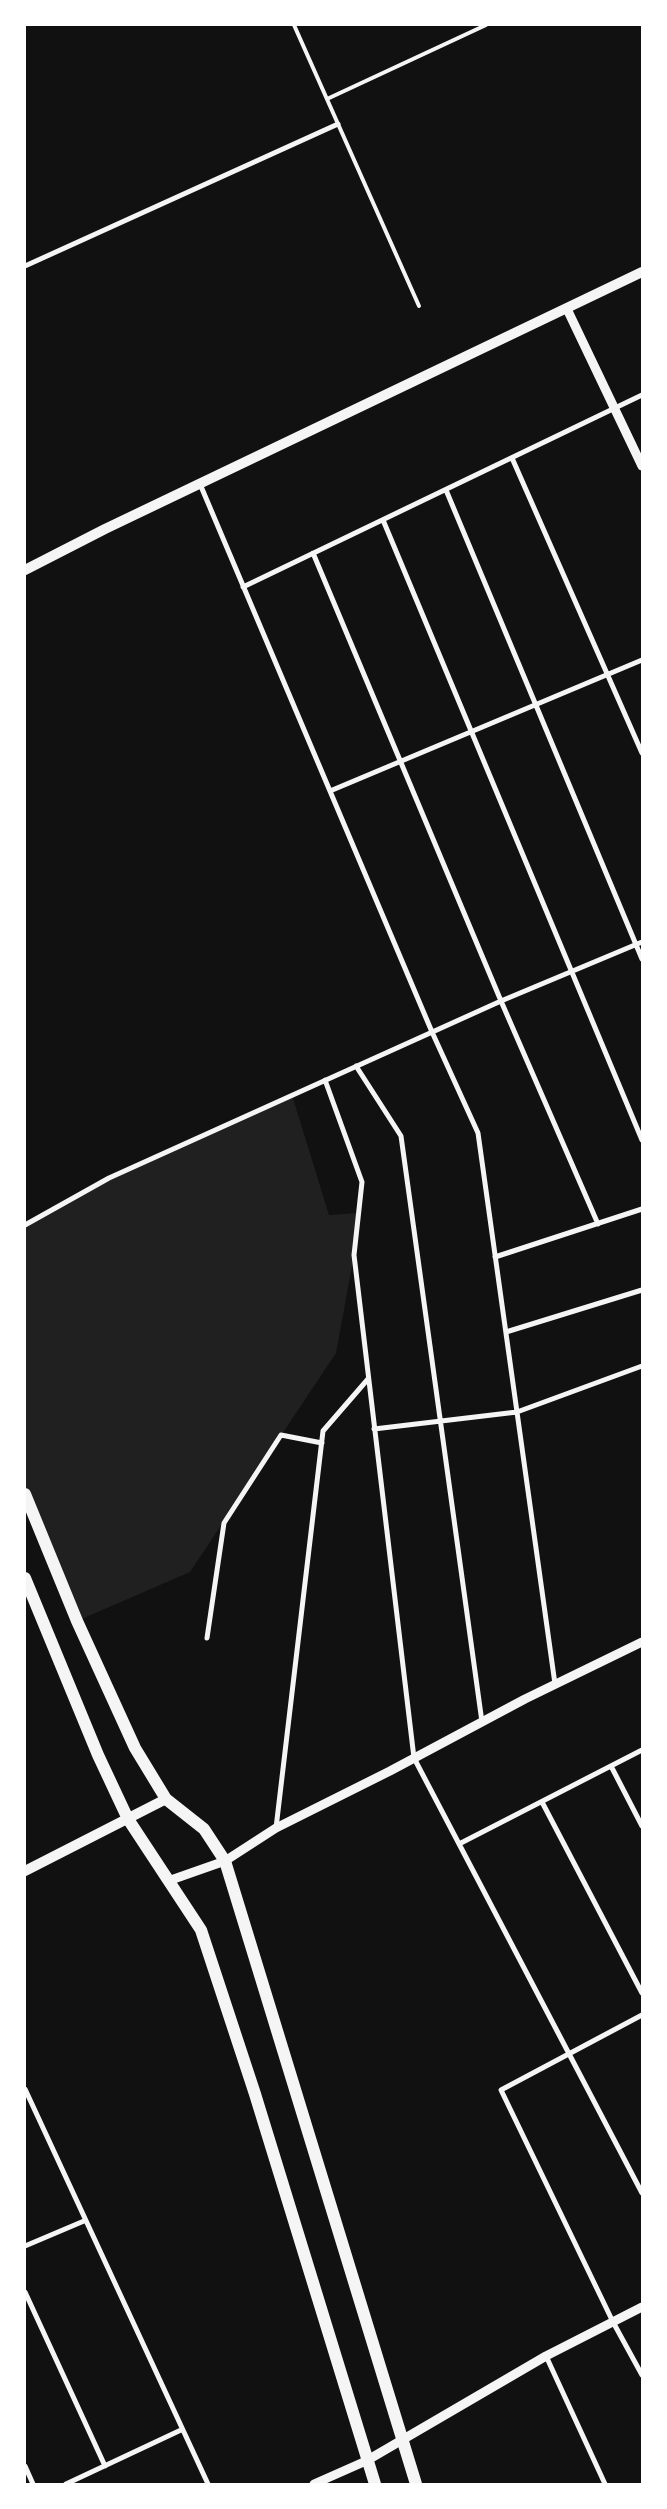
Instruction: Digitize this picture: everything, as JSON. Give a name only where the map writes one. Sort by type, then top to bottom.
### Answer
[{"type":"main road","points":[[25,570],[642,272]]},
{"type":"main road","points":[[25,1494],[77,1621],[134,1748],[166,1799],[204,1828],[224,1861],[416,2484]]},
{"type":"main road","points":[[25,1578],[98,1755],[128,1819],[201,1930],[255,2094],[366,2461],[375,2484]]},
{"type":"main road","points":[[25,1871],[166,1799]]},
{"type":"street","points":[[25,266],[338,124]]},
{"type":"street","points":[[567,309],[616,408],[642,466]]},
{"type":"street","points":[[243,587],[642,395]]},
{"type":"street","points":[[512,458],[642,753]]},
{"type":"street","points":[[200,484],[432,1032],[478,1134],[555,1684]]},
{"type":"street","points":[[446,490],[642,959]]},
{"type":"street","points":[[383,520],[642,1140]]},
{"type":"street","points":[[313,553],[501,1001],[598,1224]]},
{"type":"street","points":[[330,791],[642,660]]},
{"type":"street","points":[[25,1225],[109,1178],[501,1001],[642,942]]},
{"type":"street","points":[[356,1066],[401,1136],[482,1722]]},
{"type":"street","points":[[325,1080],[362,1182],[354,1255],[414,1758],[642,2193]]},
{"type":"street","points":[[495,1257],[642,1209]]},
{"type":"street","points":[[506,1332],[642,1290]]},
{"type":"street","points":[[374,1429],[517,1412],[642,1366]]},
{"type":"street","points":[[276,1828],[323,1431],[368,1379]]},
{"type":"street","points":[[207,1638],[224,1523],[281,1435],[322,1443]]},
{"type":"street","points":[[168,1881],[224,1861],[276,1828],[555,1684],[642,1642]]},
{"type":"street","points":[[459,1844],[642,1750]]},
{"type":"street","points":[[611,1766],[642,1826]]},
{"type":"street","points":[[542,1802],[642,1992]]},
{"type":"street","points":[[642,2015],[501,2090],[613,2322],[642,2375]]},
{"type":"street","points":[[25,2089],[84,2221],[208,2484]]},
{"type":"street","points":[[25,2246],[84,2221]]},
{"type":"street","points":[[25,2292],[105,2466]]},
{"type":"street","points":[[314,2484],[366,2461],[546,2356],[642,2307]]},
{"type":"street","points":[[546,2356],[605,2484]]},
{"type":"street","points":[[66,2484],[182,2430]]},
{"type":"street","points":[[25,2466],[33,2484]]},
{"type":"lane","points":[[294,25],[420,306]]},
{"type":"lane","points":[[327,99],[486,25]]},
{"type":"shaded area","points":[[292,1095],[329,1215],[358,1213],[354,1255],[336,1353],[190,1572],[77,1621],[25,1494],[25,1225],[109,1178]]}]
